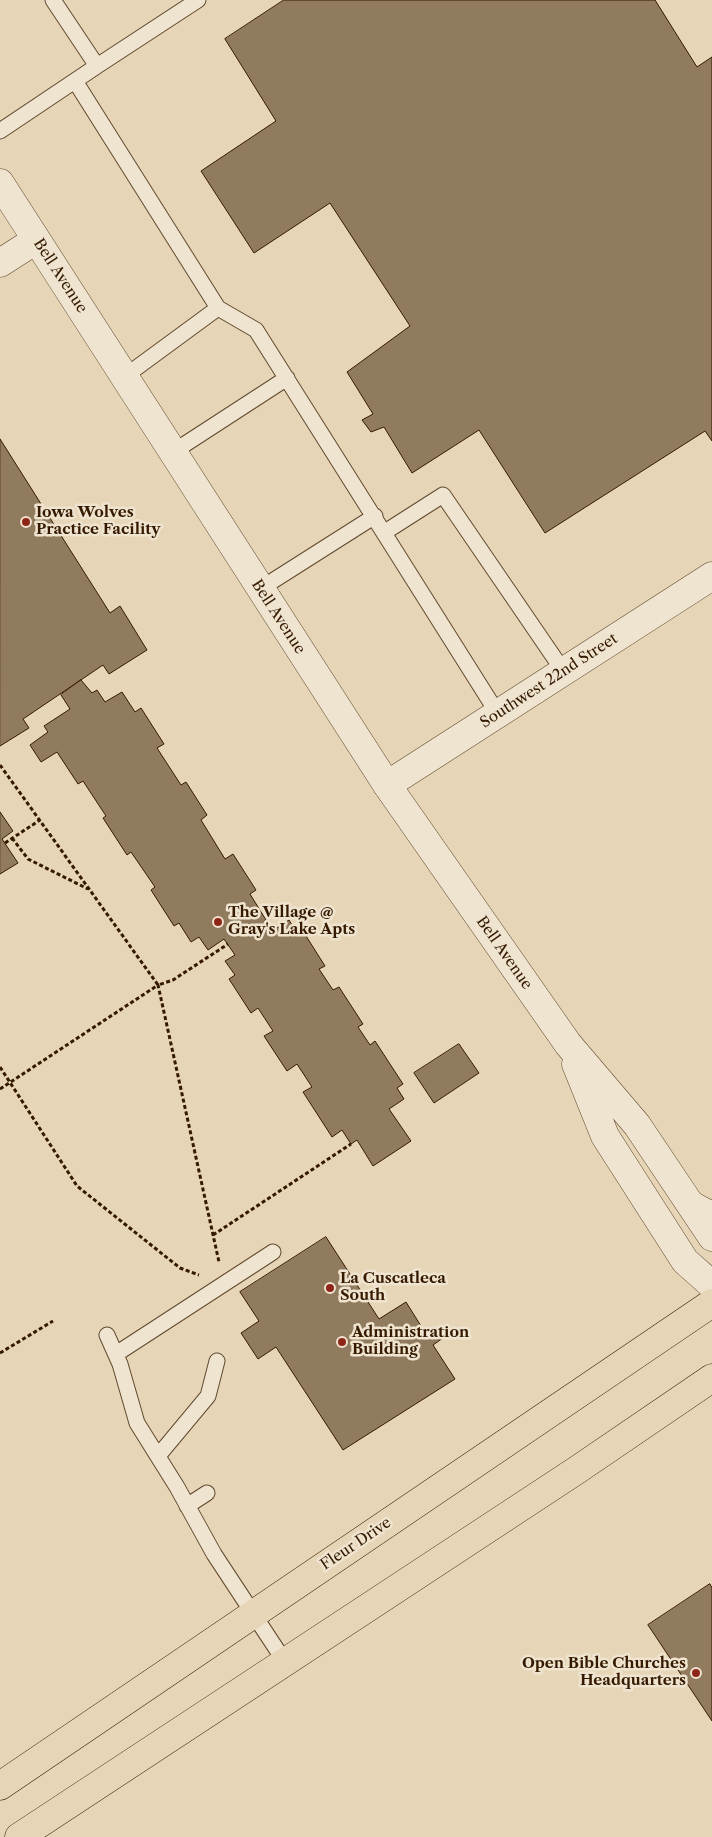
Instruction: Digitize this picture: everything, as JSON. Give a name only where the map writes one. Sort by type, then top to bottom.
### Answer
[{"type":"main road","name":"Fleur Drive","points":[[0,1786],[712,1303]]},
{"type":"main road","points":[[20,1837],[577,1470],[712,1378]]},
{"type":"street","name":"Bell Avenue","points":[[0,183],[387,785],[568,1044],[638,1125],[701,1211],[712,1237]]},
{"type":"street","points":[[0,263],[36,240]]},
{"type":"street","name":"Southwest 22nd Street","points":[[387,785],[711,580]]},
{"type":"street","name":"Bell Avenue","points":[[568,1044],[604,1136],[685,1261],[712,1285]]},
{"type":"lane","points":[[53,0],[97,66]]},
{"type":"lane","points":[[0,131],[198,0]]},
{"type":"lane","points":[[75,81],[218,308],[256,330],[498,714]]},
{"type":"lane","points":[[124,377],[218,308]]},
{"type":"lane","points":[[173,452],[287,378]]},
{"type":"lane","points":[[385,532],[443,495],[564,672]]},
{"type":"lane","points":[[260,589],[374,516]]},
{"type":"lane","points":[[116,1354],[273,1252]]},
{"type":"lane","points":[[107,1335],[116,1354],[137,1423],[214,1554],[285,1662]]},
{"type":"lane","points":[[158,1456],[208,1396],[217,1361]]},
{"type":"lane","points":[[187,1506],[208,1493]]},
{"type":"path","points":[[0,765],[158,985],[224,1284]]},
{"type":"path","points":[[5,842],[40,820]]},
{"type":"path","points":[[12,838],[28,859],[90,890]]},
{"type":"path","points":[[0,1088],[158,985],[173,980],[228,944]]},
{"type":"path","points":[[0,1067],[77,1186],[180,1268],[224,1284]]},
{"type":"path","points":[[213,1235],[351,1144]]},
{"type":"path","points":[[0,1353],[53,1320]]},
{"type":"building","points":[[284,0],[655,0],[697,67],[712,57],[712,441],[705,431],[545,533],[479,430],[412,473],[384,427],[371,432],[362,420],[373,414],[347,372],[410,326],[330,203],[254,253],[201,171],[276,121],[225,39]]},
{"type":"building","name":"Iowa Wolves Practice Facility","points":[[0,439],[110,613],[120,606],[147,650],[109,674],[103,665],[23,719],[29,728],[0,746]]},
{"type":"building","name":"The Village @ Gray's Lake Apts","points":[[81,680],[92,693],[97,690],[105,702],[122,692],[135,712],[141,708],[164,744],[157,748],[181,785],[186,782],[207,815],[201,820],[225,859],[233,854],[256,890],[250,894],[271,932],[289,920],[296,932],[301,928],[325,966],[319,969],[333,990],[339,987],[363,1024],[358,1027],[370,1045],[375,1041],[403,1084],[397,1088],[404,1099],[389,1109],[411,1141],[373,1166],[357,1140],[351,1144],[342,1130],[332,1137],[303,1092],[312,1087],[297,1064],[287,1071],[264,1036],[273,1031],[258,1008],[251,1013],[229,979],[235,975],[225,961],[235,955],[224,939],[208,950],[199,937],[191,942],[179,923],[174,926],[151,890],[155,887],[131,852],[127,855],[103,818],[106,816],[83,781],[78,784],[57,752],[41,762],[30,745],[48,732],[44,726],[70,709],[61,695]]},
{"type":"building","points":[[0,812],[13,831],[2,839],[18,863],[0,874]]},
{"type":"building","points":[[459,1044],[479,1073],[434,1103],[414,1073]]},
{"type":"building","name":"Administration Building","points":[[326,1237],[379,1319],[406,1302],[426,1334],[436,1328],[443,1338],[433,1345],[455,1379],[343,1450],[276,1347],[258,1359],[241,1333],[259,1321],[240,1292]]},
{"type":"building","name":"Open Bible Churches Headquarters","points":[[710,1584],[712,1588],[712,1721],[648,1625]]},
{"type":"place","name":"Iowa Wolves Practice Facility","points":[[26,522]]},
{"type":"place","name":"The Village @ Gray's Lake Apts","points":[[218,922]]},
{"type":"place","name":"La Cuscatleca South","points":[[330,1288]]},
{"type":"place","name":"Administration Building","points":[[342,1342]]},
{"type":"place","name":"Open Bible Churches Headquarters","points":[[696,1673]]}]
